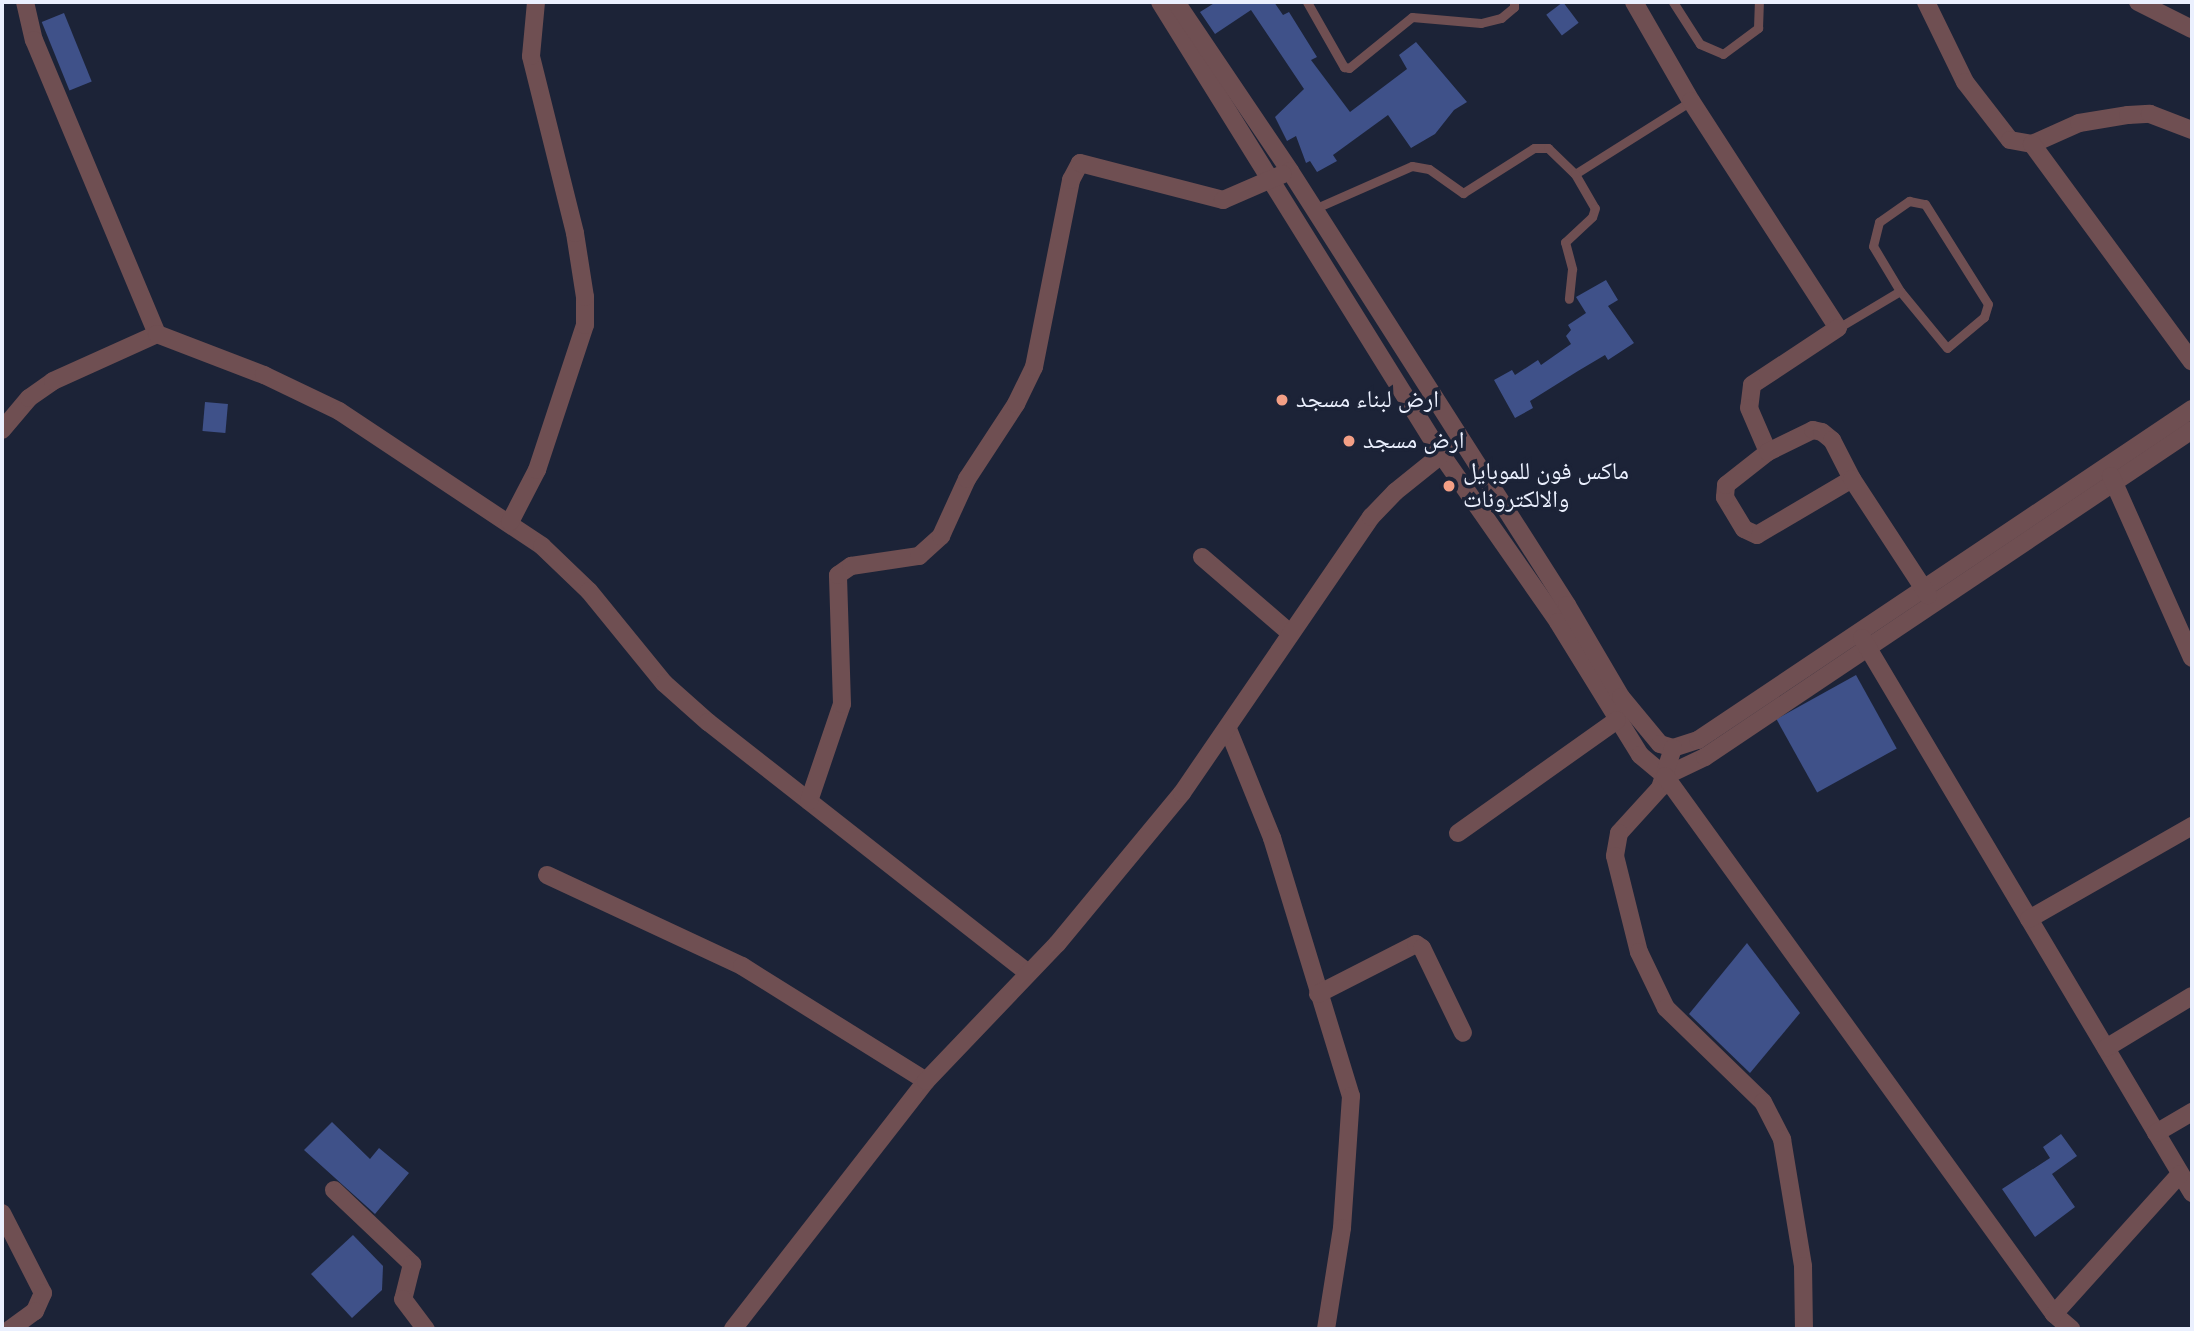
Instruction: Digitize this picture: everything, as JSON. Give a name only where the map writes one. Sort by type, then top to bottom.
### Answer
[{"type":"street","points":[[25,2],[33,40],[157,334]]},
{"type":"street","points":[[510,522],[537,470],[585,325],[585,297],[575,233],[531,56],[536,2]]},
{"type":"street","points":[[1160,2],[1282,175],[1314,209],[1653,741],[1673,748],[1698,740],[1864,640],[1933,604],[2192,430]]},
{"type":"street","points":[[1176,2],[1282,175],[1441,454],[1558,622],[1647,765],[1665,776],[2054,1314],[2071,1329]]},
{"type":"street","points":[[1926,2],[1965,82],[2010,141],[2032,144],[2079,124],[2128,115],[2161,116],[2192,130]]},
{"type":"street","points":[[2137,2],[2192,29]]},
{"type":"street","points":[[1637,3],[1692,101],[1838,328],[1752,385],[1749,408],[1768,452]]},
{"type":"street","points":[[2032,144],[2192,362]]},
{"type":"street","points":[[809,801],[842,704],[838,575],[851,566],[919,556],[941,536],[967,479],[1017,404],[1034,367],[1071,180],[1080,163],[1153,178],[1223,200],[1282,175]]},
{"type":"street","points":[[2,430],[29,398],[52,381],[157,334],[264,375],[339,411],[510,522],[589,592],[664,683],[1028,973]]},
{"type":"street","points":[[1665,776],[1684,771],[1864,640],[1923,588],[2192,409]]},
{"type":"street","points":[[1852,479],[1752,534],[1725,497],[1724,488],[1768,452],[1813,430],[1822,432],[1832,440],[1852,479],[1933,604]]},
{"type":"street","points":[[733,1329],[926,1081],[1028,973],[1122,867],[1228,729],[1290,633],[1371,517],[1441,454],[1460,441]]},
{"type":"street","points":[[2106,467],[2186,623],[2192,658]]},
{"type":"street","points":[[1202,557],[1290,633]]},
{"type":"street","points":[[1864,640],[2192,1193]]},
{"type":"street","points":[[1458,832],[1617,720]]},
{"type":"street","points":[[1228,729],[1272,838],[1352,1104],[1342,1228],[1326,1329]]},
{"type":"street","points":[[1673,748],[1665,776],[1655,795],[1616,840],[1615,856],[1632,926],[1666,1008],[1762,1102],[1782,1139],[1803,1266],[1804,1329]]},
{"type":"street","points":[[2029,919],[2192,826]]},
{"type":"street","points":[[547,875],[742,966],[926,1081]]},
{"type":"street","points":[[1318,994],[1416,944],[1463,1033]]},
{"type":"street","points":[[2106,1048],[2192,996]]},
{"type":"street","points":[[2156,1133],[2192,1112]]},
{"type":"street","points":[[2054,1314],[2180,1174]]},
{"type":"street","points":[[334,1190],[412,1264],[403,1299],[426,1329]]},
{"type":"street","points":[[2,1213],[43,1293],[35,1311],[10,1329]]},
{"type":"lane","points":[[1307,2],[1344,68],[1349,68],[1412,17],[1425,14],[1481,23],[1501,18],[1514,7],[1514,2]]},
{"type":"lane","points":[[1673,2],[1700,44],[1723,54],[1758,28],[1759,2]]},
{"type":"lane","points":[[1575,174],[1692,101]]},
{"type":"lane","points":[[1314,209],[1412,166],[1429,169],[1463,193],[1539,147],[1548,148],[1575,174],[1595,210],[1565,242],[1572,269],[1569,299]]},
{"type":"lane","points":[[1909,201],[1917,201],[1925,204],[1988,304],[1987,311],[1947,348],[1900,291],[1873,246],[1874,233],[1879,222],[1909,201]]},
{"type":"lane","points":[[1838,328],[1900,291]]},
{"type":"building","points":[[1216,2],[1274,2],[1283,15],[1289,12],[1317,57],[1311,60],[1350,112],[1407,69],[1399,55],[1416,42],[1467,102],[1454,110],[1435,134],[1411,148],[1388,115],[1333,155],[1337,161],[1317,172],[1310,161],[1306,163],[1296,136],[1287,141],[1275,117],[1304,89],[1251,10],[1215,34],[1200,12]]},
{"type":"building","points":[[1563,2],[1579,23],[1562,35],[1546,15]]},
{"type":"building","points":[[64,13],[92,82],[69,91],[42,22]]},
{"type":"building","points":[[1606,280],[1618,300],[1608,306],[1634,343],[1608,360],[1605,355],[1530,401],[1533,408],[1515,418],[1494,380],[1512,370],[1515,375],[1538,360],[1541,365],[1571,344],[1566,336],[1571,330],[1568,325],[1586,313],[1576,297]]},
{"type":"building","points":[[205,402],[228,404],[225,433],[202,431]]},
{"type":"building","points":[[1856,675],[1897,748],[1817,793],[1776,719]]},
{"type":"building","points":[[1747,943],[1800,1013],[1750,1073],[1689,1014]]},
{"type":"building","points":[[332,1122],[370,1159],[379,1148],[409,1173],[375,1214],[304,1150]]},
{"type":"building","points":[[2061,1134],[2077,1156],[2052,1174],[2075,1207],[2035,1237],[2002,1189],[2050,1158],[2043,1147]]},
{"type":"building","points":[[353,1235],[383,1266],[382,1290],[352,1318],[311,1274]]},
{"type":"place","name":"ارض لبناء مسجد","points":[[1282,400]]},
{"type":"place","name":"ارض مسجد","points":[[1349,441]]},
{"type":"place","name":"ماكس فون للموبايل والالكترونات","points":[[1449,486]]}]
